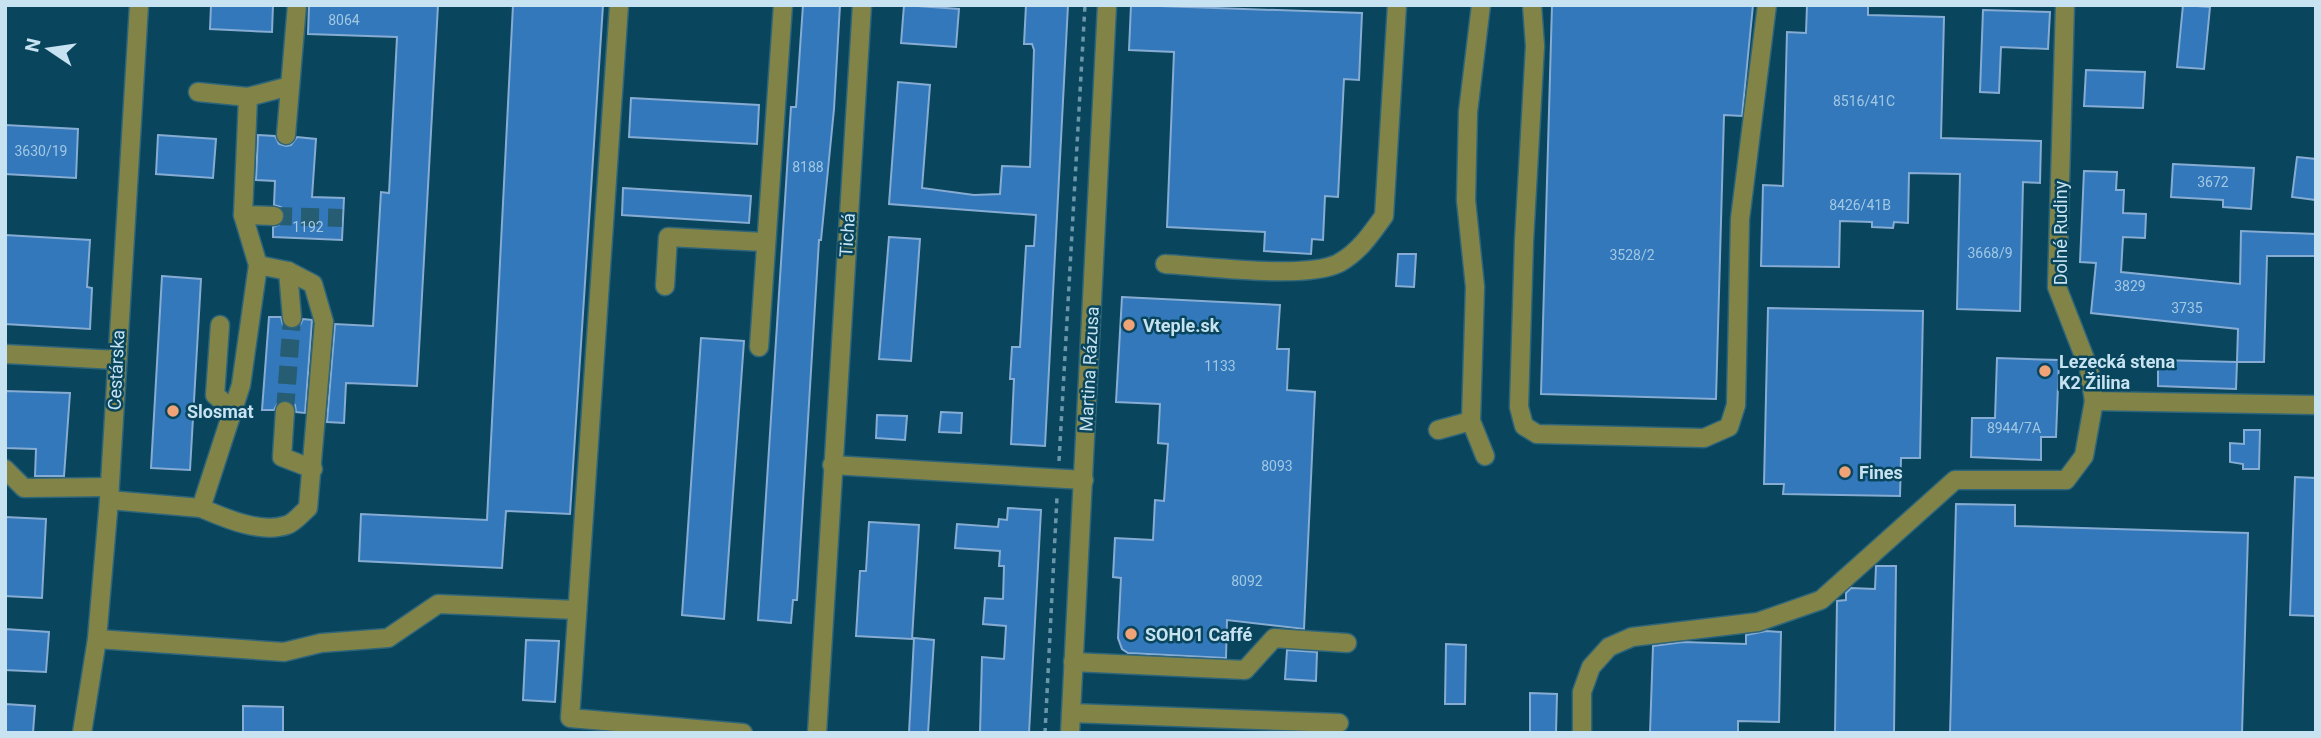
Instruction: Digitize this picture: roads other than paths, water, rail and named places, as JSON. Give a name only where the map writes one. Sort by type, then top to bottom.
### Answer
[{"type":"street","name":"Cestárska","points":[[82,733],[97,639],[109,494],[139,5]]},
{"type":"street","points":[[286,135],[297,5]]},
{"type":"street","points":[[619,5],[570,718],[743,733]]},
{"type":"street","points":[[759,347],[783,5]]},
{"type":"street","name":"Tichá","points":[[817,733],[862,5]]},
{"type":"street","name":"Martina Rázusa","points":[[1070,733],[1107,5]]},
{"type":"street","points":[[1165,264],[1307,271],[1338,263],[1366,242],[1384,216],[1396,5]]},
{"type":"street","points":[[1481,5],[1467,124],[1466,200],[1475,287],[1471,421],[1485,456]]},
{"type":"street","points":[[1532,5],[1535,46],[1524,241],[1519,407],[1524,426],[1537,434],[1704,438],[1729,427],[1736,405],[1740,219],[1767,5]]},
{"type":"street","name":"Dolné Rudiny","points":[[2065,5],[2057,287],[2089,369],[2094,401]]},
{"type":"street","points":[[198,92],[248,97],[290,86]]},
{"type":"street","points":[[201,508],[242,384],[258,265],[243,215],[248,97]]},
{"type":"street","points":[[243,215],[274,216]]},
{"type":"street","points":[[665,286],[668,237],[766,242]]},
{"type":"street","points":[[5,469],[24,488],[109,494],[201,508],[233,521],[262,526],[288,525],[308,508],[324,322],[313,284],[288,271],[258,265]]},
{"type":"street","points":[[288,271],[292,318]]},
{"type":"street","points":[[220,325],[215,395],[233,410]]},
{"type":"street","points":[[5,354],[117,360]]},
{"type":"street","points":[[1582,733],[1582,692],[1591,667],[1609,647],[1632,637],[1758,622],[1821,600],[1955,480],[2066,480],[2084,456],[2094,401],[2316,405]]},
{"type":"street","points":[[285,411],[282,457],[313,469]]},
{"type":"street","points":[[1438,430],[1471,421]]},
{"type":"street","points":[[832,465],[1084,480]]},
{"type":"street","points":[[97,639],[284,652],[321,643],[388,638],[438,604],[576,610]]},
{"type":"street","points":[[1073,662],[1245,670],[1273,638],[1348,643]]},
{"type":"street","points":[[1070,713],[1339,723]]},
{"type":"tunnel","points":[[274,216],[342,218]]},
{"type":"tunnel","points":[[285,411],[292,318]]},
{"type":"place","name":"Vteple.sk","points":[[1129,325]]},
{"type":"place","name":"Lezecká stena K2 Žilina","points":[[2045,371]]},
{"type":"place","name":"Slosmat","points":[[173,411]]},
{"type":"place","name":"Fines","points":[[1845,472]]},
{"type":"place","name":"SOHO1 Caffé","points":[[1131,634]]}]
